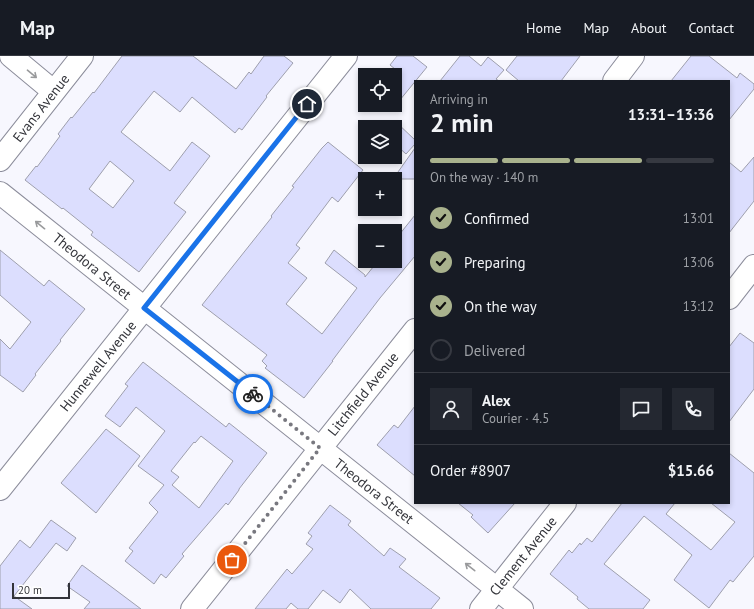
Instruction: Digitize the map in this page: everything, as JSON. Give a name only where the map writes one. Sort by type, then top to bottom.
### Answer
[{"type":"street","points":[[11,56],[53,92]]},
{"type":"street","name":"Evans Avenue","points":[[0,160],[82,56]]},
{"type":"street","name":"Hunnewell Avenue","points":[[0,489],[346,56]]},
{"type":"street","points":[[615,80],[634,56]]},
{"type":"street","name":"Theodora Street","points":[[0,193],[522,609]]},
{"type":"street","points":[[730,297],[754,266]]},
{"type":"street","name":"Litchfield Avenue","points":[[192,609],[414,331]]},
{"type":"street","name":"Clement Avenue","points":[[481,609],[564,504]]},
{"type":"building","points":[[122,56],[193,56],[236,89],[249,72],[251,74],[264,56],[284,56],[293,63],[266,96],[267,97],[242,130],[239,128],[235,133],[192,97],[180,112],[154,91],[121,132],[170,171],[192,142],[210,156],[174,203],[186,212],[139,272],[91,235],[93,232],[25,180],[36,166],[37,167],[60,136],[58,134],[71,117],[72,118],[93,92],[94,93]],"holes":[[[110,161],[134,181],[113,208],[89,189]]]},
{"type":"building","points":[[397,56],[413,56],[427,67],[416,80],[414,80],[414,83],[402,97],[402,68],[394,68],[390,65]]},
{"type":"building","points":[[460,56],[469,56],[481,66],[488,57],[504,70],[496,79],[498,80],[441,80]]},
{"type":"building","points":[[517,56],[580,56],[562,80],[518,80],[506,70]]},
{"type":"building","points":[[691,56],[709,56],[737,78],[740,73],[754,84],[754,89],[730,119],[730,80],[672,80]]},
{"type":"building","points":[[402,128],[414,139],[414,145],[406,154],[402,150]]},
{"type":"building","points":[[328,142],[363,170],[361,172],[358,172],[358,176],[338,202],[332,197],[296,245],[300,248],[288,263],[307,278],[286,304],[322,334],[357,288],[325,263],[334,250],[365,275],[365,277],[372,268],[402,268],[402,231],[414,216],[414,257],[380,298],[304,398],[265,368],[267,366],[262,361],[267,355],[202,305],[272,217],[271,216],[294,187],[292,186]]},
{"type":"building","points":[[414,149],[414,179],[402,179],[402,172],[398,172]]},
{"type":"building","points":[[754,157],[754,201],[730,232],[730,163],[741,172]]},
{"type":"building","points":[[0,250],[44,286],[49,280],[85,309],[60,340],[61,341],[23,392],[0,375],[0,339],[10,349],[31,322],[0,295]]},
{"type":"building","points":[[740,333],[754,343],[754,389],[730,421],[730,346]]},
{"type":"building","points":[[143,362],[226,427],[229,423],[267,453],[228,505],[226,503],[182,554],[184,556],[166,578],[161,574],[154,584],[125,561],[133,551],[129,548],[158,512],[149,503],[164,485],[138,466],[165,431],[136,407],[120,427],[105,416],[128,386],[125,384]],"holes":[[[201,436],[233,461],[199,508],[172,485],[179,477],[171,471],[194,442],[195,443]]]},
{"type":"building","points":[[414,407],[414,475],[377,445],[394,425],[398,428]]},
{"type":"building","points":[[106,429],[140,456],[96,513],[61,483]]},
{"type":"building","points":[[730,454],[754,473],[754,556],[733,582],[730,580],[709,608],[674,580],[692,555],[644,516],[604,564],[650,600],[643,609],[589,609],[577,599],[578,597],[550,574],[569,550],[572,553],[580,543],[581,545],[587,538],[592,542],[621,504],[674,504],[666,514],[711,550],[735,522],[712,504],[730,504]]},
{"type":"building","points":[[459,504],[514,504],[488,533],[471,517],[473,515]]},
{"type":"building","points":[[330,505],[351,521],[348,525],[384,556],[390,548],[406,559],[399,567],[440,598],[431,609],[371,609],[350,589],[340,603],[323,590],[308,609],[298,609],[291,603],[286,609],[255,609],[287,569],[292,574],[313,549],[306,544],[312,536],[308,533]]},
{"type":"building","points":[[51,520],[76,538],[67,551],[56,543],[14,596],[32,609],[0,609],[0,566],[20,540],[30,548]]},
{"type":"building","points":[[82,565],[141,609],[84,609],[90,602],[67,586]]},
{"type":"way so far","points":[[232,560],[320,448],[253,394]]},
{"type":"route","points":[[253,394],[144,308],[307,104]]}]
